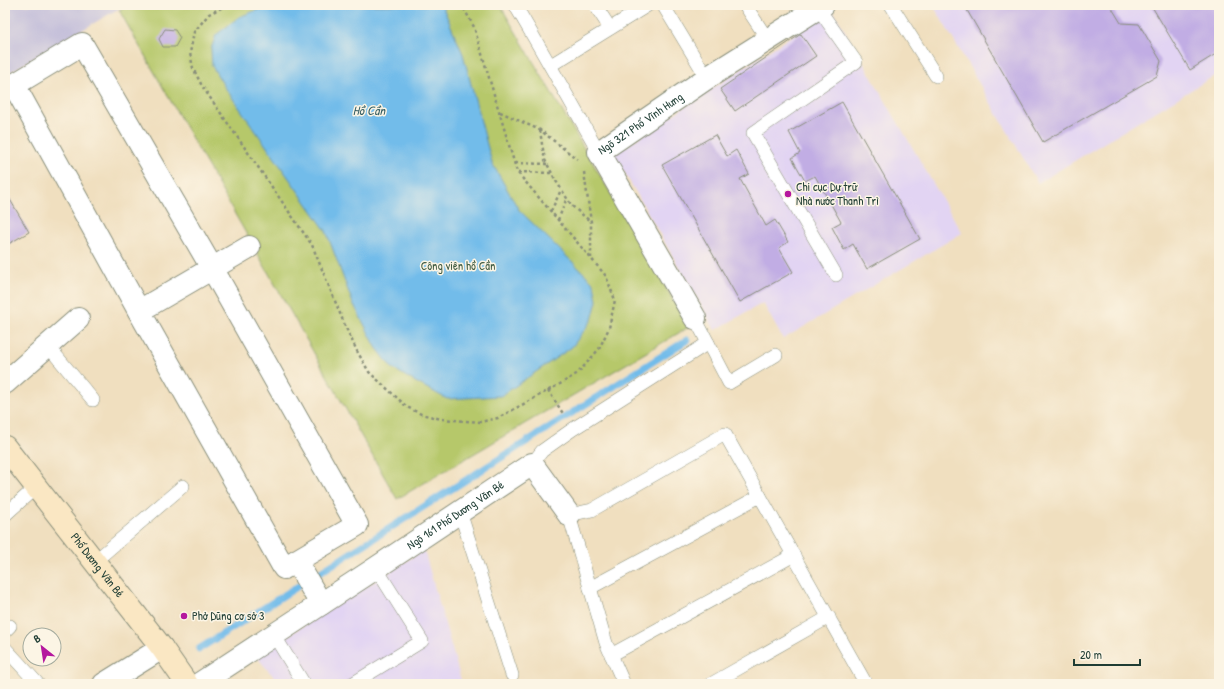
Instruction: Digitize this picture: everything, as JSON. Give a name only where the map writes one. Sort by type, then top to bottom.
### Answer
[{"type":"street","name":"Ngõ 321 Phố Vĩnh Hưng","points":[[695,318],[591,157],[707,78],[820,7]]},
{"type":"street","points":[[82,44],[212,268],[357,525],[300,568],[284,568],[139,311],[14,85],[82,44]]},
{"type":"street","points":[[139,311],[249,247]]},
{"type":"street","points":[[5,383],[78,319]]},
{"type":"street","name":"Phố Dương Văn Bé","points":[[6,450],[162,648],[188,684]]},
{"type":"street","points":[[532,464],[569,515]]},
{"type":"street","name":"Ngõ 161 Phố Dương Văn Bé","points":[[199,684],[274,634],[318,599],[376,568],[532,464]]},
{"type":"street","points":[[300,568],[318,599]]},
{"type":"street","points":[[104,684],[162,648]]},
{"type":"lane","points":[[515,5],[551,65],[572,106],[591,157]]},
{"type":"lane","points":[[595,5],[610,28]]},
{"type":"lane","points":[[551,65],[648,5]]},
{"type":"lane","points":[[663,5],[707,78]]},
{"type":"lane","points":[[745,5],[768,40]]},
{"type":"lane","points":[[890,5],[936,76]]},
{"type":"lane","points":[[820,7],[856,62],[753,133],[836,275]]},
{"type":"lane","points":[[695,318],[728,383],[776,355]]},
{"type":"lane","name":"Ngõ 161 Phố Dương Văn Bé","points":[[532,464],[542,451],[573,429],[708,343]]},
{"type":"lane","points":[[48,346],[93,400]]},
{"type":"lane","points":[[621,683],[606,643],[569,515],[592,510],[725,434],[829,617],[864,683]]},
{"type":"lane","points":[[94,562],[184,486]]},
{"type":"lane","points":[[5,515],[36,487]]},
{"type":"lane","points":[[590,588],[760,496]]},
{"type":"lane","points":[[460,512],[512,676]]},
{"type":"lane","points":[[611,655],[794,555]]},
{"type":"lane","points":[[352,684],[422,641],[376,568]]},
{"type":"lane","points":[[711,684],[829,617]]},
{"type":"lane","points":[[274,634],[304,684]]},
{"type":"lane","points":[[5,648],[38,684]]},
{"type":"path","points":[[227,5],[209,14],[194,32],[190,53],[193,68],[202,86],[312,245],[352,339],[369,372],[407,407],[421,414],[442,419],[480,422],[498,418],[578,373],[599,349],[609,328],[615,300],[606,276],[517,172],[474,27],[462,5]]},
{"type":"path","points":[[499,112],[540,130],[591,157],[591,259]]},
{"type":"path","points":[[540,130],[547,164],[551,173],[572,206],[591,222]]},
{"type":"path","points":[[515,163],[547,164]]},
{"type":"path","points":[[517,172],[551,173]]},
{"type":"path","points":[[551,211],[561,190]]},
{"type":"path","points":[[558,220],[567,198]]},
{"type":"path","points":[[548,390],[561,410]]},
{"type":"shaded area","points":[[5,5],[125,5],[5,75]]},
{"type":"shaded area","points":[[933,5],[1219,5],[1219,73],[1038,183]]},
{"type":"shaded area","name":"Chi cục Dự trữ Nhà nước Thanh Trì","points":[[832,9],[962,233],[783,339],[763,303],[715,330],[614,154]]},
{"type":"shaded area","points":[[424,550],[462,684],[280,684],[256,656]]},
{"type":"green space","name":"Công viên hồ Cần","points":[[128,5],[500,5],[689,327],[397,499],[119,10]]},
{"type":"water","name":"Hồ Cần","points":[[270,5],[442,5],[463,54],[492,163],[519,210],[594,283],[597,301],[592,320],[572,347],[501,396],[447,399],[391,367],[376,347],[352,301],[326,231],[224,86],[212,66],[211,49],[216,35],[239,17]]},
{"type":"building","points":[[964,5],[1110,5],[1121,23],[1139,24],[1161,61],[1157,76],[1043,142]]},
{"type":"building","points":[[1151,5],[1219,5],[1219,52],[1190,70]]},
{"type":"building","points":[[165,29],[175,30],[180,38],[175,47],[163,47],[159,39]]},
{"type":"building","points":[[801,34],[816,56],[735,111],[720,89]]},
{"type":"building","points":[[842,102],[920,239],[867,269],[853,244],[844,250],[832,227],[841,222],[815,176],[805,181],[792,158],[800,153],[789,132]]},
{"type":"building","points":[[715,135],[727,156],[736,150],[749,174],[740,179],[766,226],[775,220],[788,242],[779,248],[793,272],[740,302],[662,165]]},
{"type":"building","points":[[5,191],[29,232],[5,246]]},
{"type":"waterway","points":[[199,649],[687,340]]},
{"type":"place","name":"Chi cục Dự trữ Nhà nước Thanh Trì","points":[[788,194]]},
{"type":"place","name":"Phở Dũng cơ sở 3","points":[[184,616]]}]
